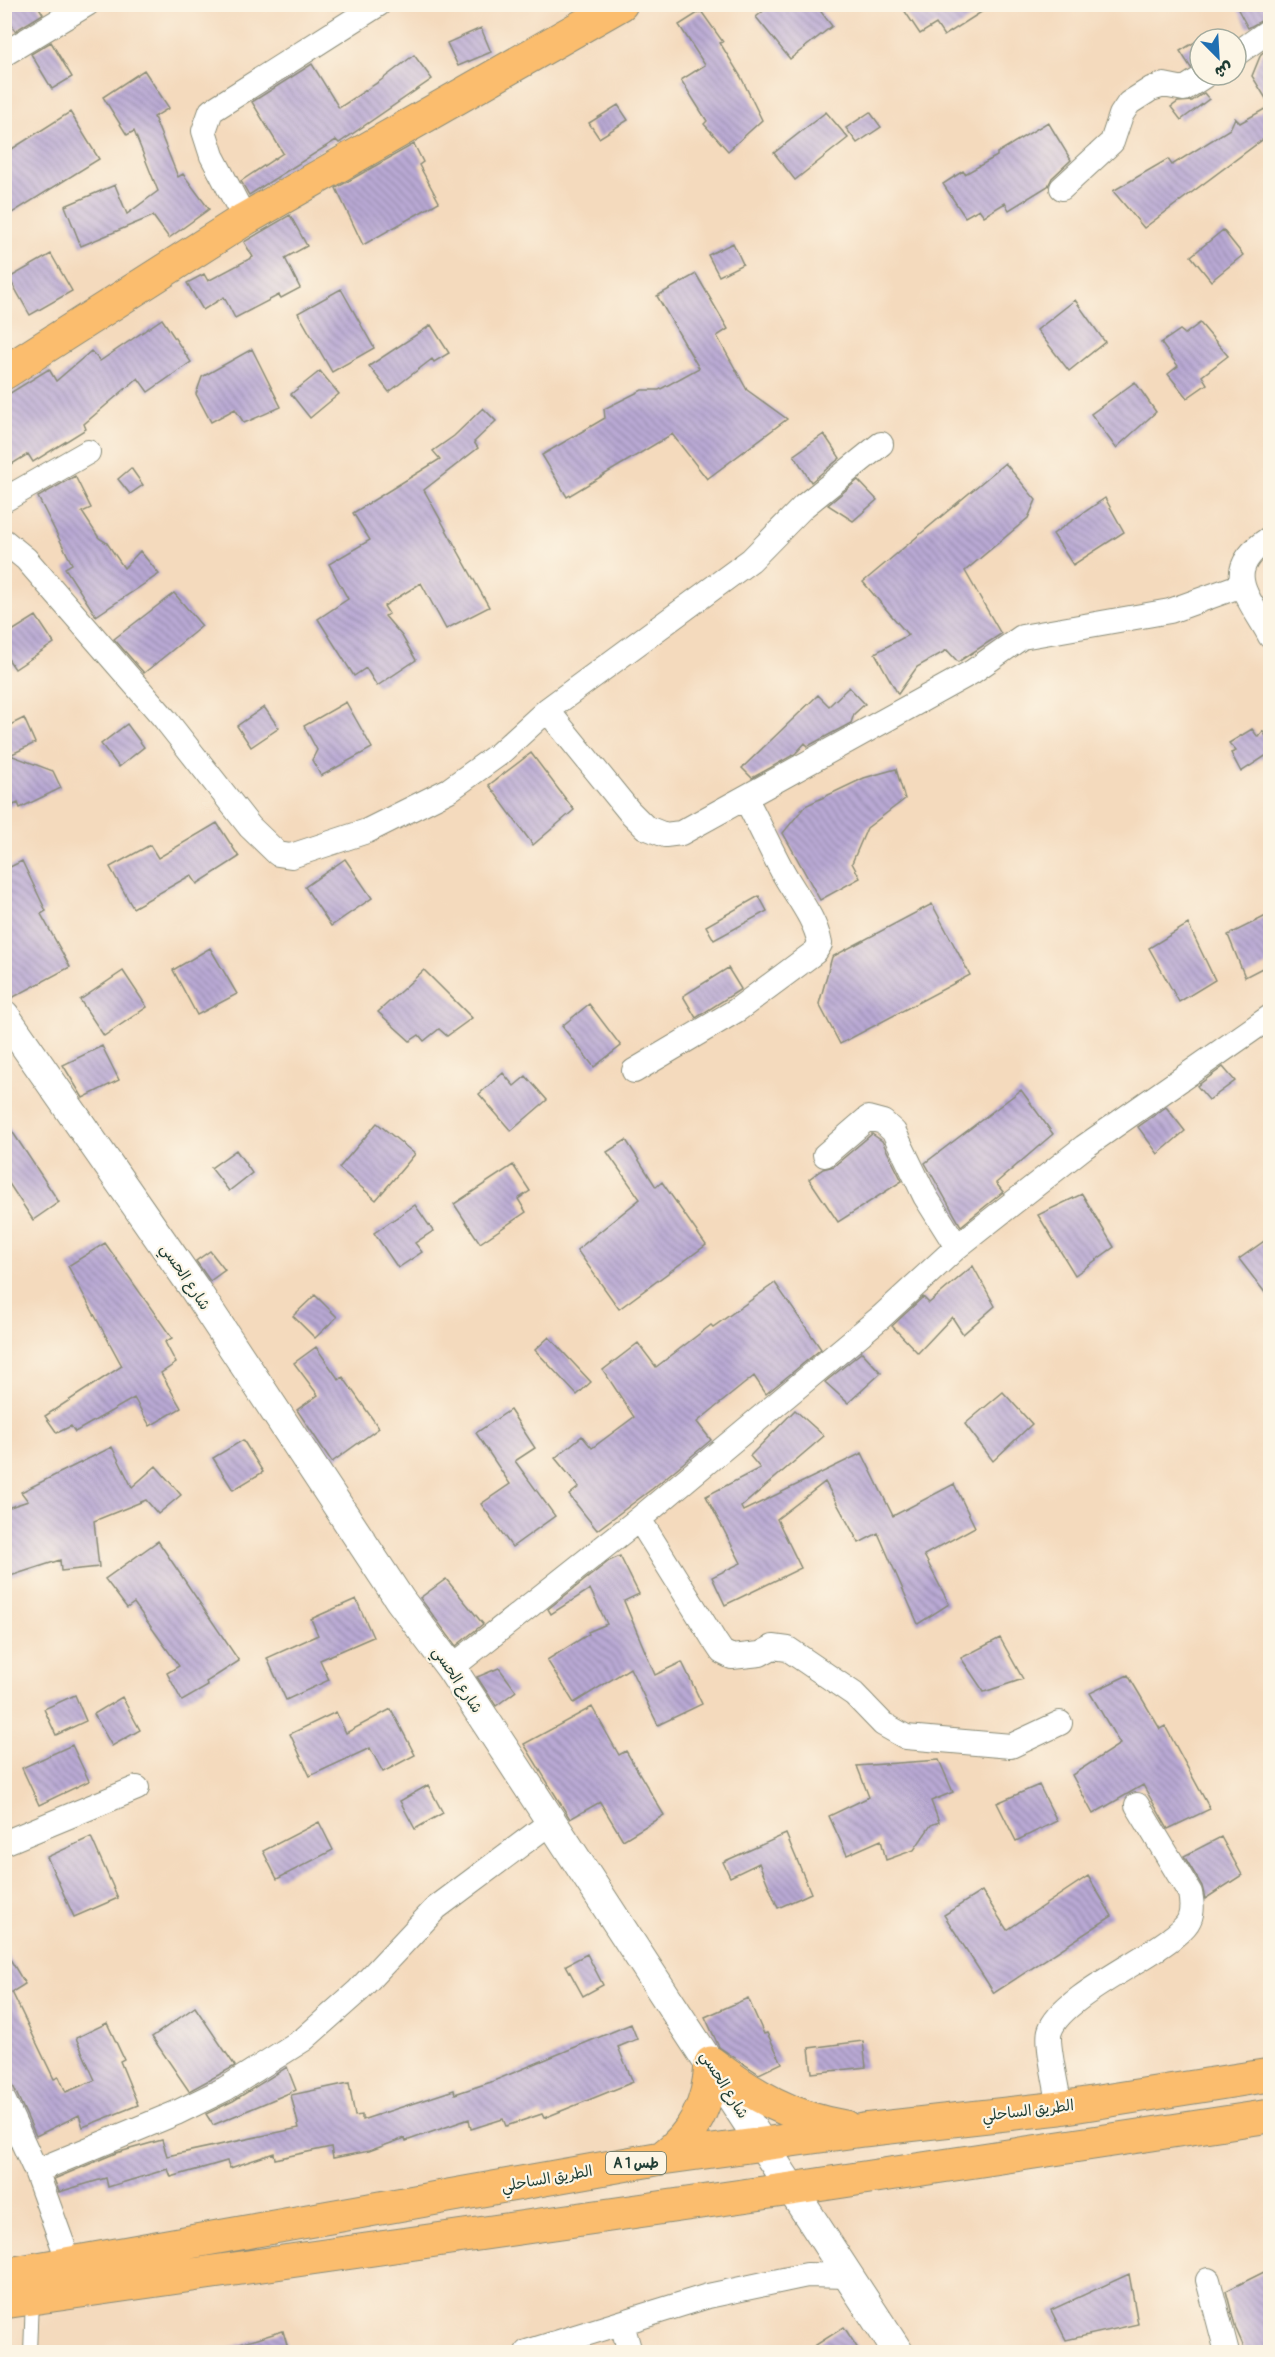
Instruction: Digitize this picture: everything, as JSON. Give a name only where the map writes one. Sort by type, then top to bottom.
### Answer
[{"type":"main road","points":[[4,373],[245,219],[621,4]]},
{"type":"main road","points":[[711,2063],[756,2095],[782,2108],[808,2118],[863,2130]]},
{"type":"main road","points":[[662,2158],[680,2144],[694,2127],[704,2107],[710,2085],[711,2063]]},
{"type":"main road","name":"الطريق الساحلي","points":[[4,2275],[662,2158],[762,2146],[863,2130],[1060,2108],[1270,2075]]},
{"type":"main road","points":[[19,2300],[791,2189],[1270,2116]]},
{"type":"street","points":[[4,54],[87,4]]},
{"type":"street","points":[[245,219],[212,156],[204,131],[211,111],[379,4]]},
{"type":"street","points":[[1248,46],[1270,30]]},
{"type":"street","points":[[1062,188],[1112,142],[1121,115],[1135,98],[1151,88],[1164,86],[1184,89],[1188,86]]},
{"type":"street","points":[[4,541],[26,559],[165,719],[250,827],[278,854],[291,856],[309,852],[367,831],[449,790],[499,754],[547,710],[751,560],[804,506],[881,444]]},
{"type":"street","points":[[4,500],[88,452]]},
{"type":"street","points":[[1270,538],[1244,560],[1240,572],[1242,585],[1270,636]]},
{"type":"street","points":[[547,710],[628,811],[645,828],[665,836],[681,833],[746,799],[972,672],[1022,637],[1170,611],[1242,585]]},
{"type":"street","points":[[634,1071],[737,1010],[815,952],[820,944],[805,908],[784,873],[746,799]]},
{"type":"street","name":"شارع الحسي","points":[[4,1015],[192,1285],[400,1600],[451,1668],[898,2352]]},
{"type":"street","points":[[451,1668],[639,1519],[881,1317],[957,1247],[1084,1147],[1270,1017]]},
{"type":"street","points":[[825,1155],[868,1118],[883,1122],[894,1132],[925,1196],[957,1247]]},
{"type":"street","points":[[639,1519],[722,1652],[732,1657],[760,1654],[773,1647],[788,1649],[854,1694],[883,1724],[906,1737],[1011,1746],[1060,1723]]},
{"type":"street","points":[[4,1843],[136,1788]]},
{"type":"street","points":[[1060,2108],[1049,2042],[1050,2030],[1076,2001],[1165,1944],[1189,1922],[1192,1907],[1190,1893],[1137,1805]]},
{"type":"street","points":[[36,2171],[176,2113],[225,2089],[304,2039],[358,1991],[436,1908],[551,1822]]},
{"type":"street","points":[[4,2101],[36,2171],[70,2265]]},
{"type":"street","points":[[527,2352],[622,2325],[708,2296],[807,2275],[848,2276]]},
{"type":"street","points":[[1209,2280],[1227,2352]]},
{"type":"street","points":[[622,2325],[630,2352]]},
{"type":"lane","points":[[19,2300],[30,2352]]},
{"type":"building","points":[[4,4],[37,4],[43,14],[15,31],[4,14]]},
{"type":"building","points":[[772,4],[815,4],[832,26],[790,59],[756,17]]},
{"type":"building","points":[[900,4],[994,4],[944,36],[936,24],[920,34]]},
{"type":"building","points":[[1235,4],[1270,4],[1270,16],[1247,27]]},
{"type":"building","points":[[701,11],[723,42],[720,43],[741,77],[762,120],[728,151],[704,124],[707,121],[681,80],[705,65],[679,25]]},
{"type":"building","points":[[481,28],[491,52],[458,66],[447,43]]},
{"type":"building","points":[[51,42],[72,77],[52,89],[31,54]]},
{"type":"building","points":[[1188,46],[1188,63],[1180,51]]},
{"type":"building","points":[[1270,47],[1270,105],[1252,76],[1261,54]]},
{"type":"building","points":[[414,55],[432,79],[339,143],[336,140],[249,195],[241,181],[283,153],[252,102],[312,64],[339,108]]},
{"type":"building","points":[[144,70],[169,108],[154,117],[178,177],[183,174],[209,209],[169,238],[153,216],[81,246],[65,206],[115,185],[127,214],[158,191],[134,131],[127,135],[103,97]]},
{"type":"building","points":[[1204,93],[1209,99],[1181,120],[1171,107],[1178,102],[1192,101]]},
{"type":"building","points":[[618,105],[628,120],[599,138],[589,123]]},
{"type":"building","points":[[1270,106],[1270,134],[1144,228],[1113,191],[1168,159],[1172,165],[1230,129],[1235,118],[1240,123]]},
{"type":"building","points":[[70,112],[99,159],[4,218],[4,154]]},
{"type":"building","points":[[826,112],[848,138],[795,180],[774,153]]},
{"type":"building","points":[[870,112],[881,127],[857,143],[846,128]]},
{"type":"building","points":[[1048,122],[1071,160],[1052,178],[1048,186],[1009,210],[1005,203],[984,216],[979,209],[965,217],[943,184],[963,171],[965,174],[997,156],[997,153]]},
{"type":"building","points":[[414,144],[423,162],[419,165],[439,202],[363,245],[336,188]]},
{"type":"building","points":[[290,215],[307,246],[285,258],[300,288],[281,298],[279,295],[235,318],[224,297],[203,310],[187,283],[204,274],[208,281],[253,257],[244,242]]},
{"type":"building","points":[[1223,230],[1243,255],[1211,281],[1191,256]]},
{"type":"building","points":[[733,243],[743,264],[719,276],[708,255]]},
{"type":"building","points":[[51,254],[72,291],[30,315],[9,278]]},
{"type":"building","points":[[696,274],[728,329],[717,336],[747,390],[787,419],[707,479],[672,434],[567,497],[542,455],[605,418],[604,409],[642,390],[659,390],[699,368],[657,296]]},
{"type":"building","points":[[341,289],[374,348],[332,372],[298,313]]},
{"type":"building","points":[[1075,300],[1105,342],[1069,371],[1037,330]]},
{"type":"building","points":[[162,319],[191,362],[148,392],[138,378],[84,424],[86,429],[33,462],[28,454],[4,469],[4,401],[7,395],[49,369],[56,381],[91,351],[100,361]]},
{"type":"building","points":[[1200,323],[1228,356],[1202,376],[1207,384],[1187,398],[1168,374],[1178,366],[1161,343],[1180,330],[1185,334]]},
{"type":"building","points":[[431,325],[449,353],[434,362],[432,359],[389,392],[369,366]]},
{"type":"building","points":[[252,349],[281,407],[244,423],[235,409],[211,422],[196,394],[202,377]]},
{"type":"building","points":[[320,371],[339,394],[310,418],[291,394]]},
{"type":"building","points":[[1135,382],[1156,412],[1116,448],[1091,414]]},
{"type":"building","points":[[483,408],[496,421],[474,442],[478,448],[424,490],[489,607],[446,629],[421,583],[384,606],[389,614],[385,616],[402,636],[416,660],[377,686],[366,668],[354,676],[318,619],[348,599],[329,564],[370,540],[353,513],[440,459],[433,451],[454,436]]},
{"type":"building","points":[[824,434],[840,458],[811,482],[794,455]]},
{"type":"building","points":[[1005,463],[1036,500],[1028,518],[965,571],[1001,634],[958,662],[947,650],[917,667],[898,694],[875,653],[908,635],[863,582]]},
{"type":"building","points":[[131,468],[143,485],[130,494],[118,479]]},
{"type":"building","points":[[75,476],[91,508],[82,512],[99,538],[107,543],[124,568],[140,551],[159,574],[96,616],[65,568],[72,564],[38,497]]},
{"type":"building","points":[[858,480],[877,500],[853,521],[828,505]]},
{"type":"building","points":[[1105,498],[1124,532],[1073,565],[1053,534]]},
{"type":"building","points":[[174,593],[202,626],[144,673],[114,639]]},
{"type":"building","points":[[36,616],[54,643],[15,669],[4,653],[4,636]]},
{"type":"building","points":[[849,687],[865,704],[854,714],[851,723],[808,746],[805,743],[795,754],[752,778],[742,768],[818,695],[829,706]]},
{"type":"building","points":[[346,702],[372,748],[321,776],[312,760],[317,750],[304,726]]},
{"type":"building","points":[[264,707],[279,728],[251,747],[237,726]]},
{"type":"building","points":[[24,718],[35,743],[10,755],[53,771],[61,788],[20,808],[18,803],[4,809],[4,728]]},
{"type":"building","points":[[127,724],[144,747],[119,767],[101,744]]},
{"type":"building","points":[[1252,729],[1258,737],[1263,731],[1270,743],[1270,753],[1241,772],[1231,753],[1236,751],[1229,743]]},
{"type":"building","points":[[531,753],[574,810],[533,845],[489,785]]},
{"type":"building","points":[[896,769],[905,799],[867,828],[852,863],[860,878],[820,900],[783,833],[805,806],[864,778]]},
{"type":"building","points":[[217,823],[239,857],[197,884],[191,875],[133,908],[110,867],[150,845],[158,858]]},
{"type":"building","points":[[345,859],[372,898],[331,926],[305,887]]},
{"type":"building","points":[[22,861],[46,911],[41,914],[70,967],[10,999],[4,998],[4,870]]},
{"type":"building","points":[[759,896],[767,911],[714,940],[706,926]]},
{"type":"building","points":[[932,904],[970,975],[840,1044],[819,1004],[832,957]]},
{"type":"building","points":[[1270,914],[1270,964],[1245,977],[1228,935]]},
{"type":"building","points":[[1188,924],[1215,980],[1179,1002],[1149,948]]},
{"type":"building","points":[[210,948],[237,994],[197,1015],[173,970]]},
{"type":"building","points":[[728,968],[741,989],[696,1018],[683,996]]},
{"type":"building","points":[[424,970],[472,1018],[447,1036],[439,1029],[424,1041],[419,1035],[410,1041],[378,1012]]},
{"type":"building","points":[[123,971],[147,1007],[104,1036],[80,1000]]},
{"type":"building","points":[[589,1004],[621,1046],[594,1067],[562,1026]]},
{"type":"building","points":[[102,1046],[119,1080],[83,1098],[63,1065]]},
{"type":"building","points":[[1223,1067],[1235,1081],[1209,1100],[1197,1086]]},
{"type":"building","points":[[503,1073],[514,1086],[526,1076],[547,1100],[511,1131],[479,1094]]},
{"type":"building","points":[[1021,1090],[1053,1134],[996,1183],[1003,1192],[961,1226],[925,1163]]},
{"type":"building","points":[[1166,1107],[1185,1131],[1158,1154],[1138,1127]]},
{"type":"building","points":[[4,1119],[59,1202],[33,1220],[4,1176]]},
{"type":"building","points":[[377,1123],[415,1154],[376,1200],[339,1168]]},
{"type":"building","points":[[872,1134],[882,1141],[902,1181],[838,1222],[809,1179],[823,1169],[834,1166]]},
{"type":"building","points":[[626,1140],[656,1187],[662,1182],[706,1245],[619,1309],[577,1250],[640,1199],[607,1152]]},
{"type":"building","points":[[236,1150],[252,1173],[229,1191],[211,1168]]},
{"type":"building","points":[[513,1165],[530,1191],[518,1199],[526,1212],[480,1243],[454,1204]]},
{"type":"building","points":[[1082,1194],[1114,1247],[1075,1275],[1038,1215]]},
{"type":"building","points":[[415,1205],[433,1231],[415,1243],[422,1252],[398,1268],[374,1233]]},
{"type":"building","points":[[1270,1237],[1270,1299],[1239,1259]]},
{"type":"building","points":[[105,1243],[172,1338],[165,1342],[176,1363],[161,1373],[181,1408],[150,1426],[134,1398],[75,1432],[71,1426],[57,1433],[45,1416],[122,1366],[68,1266]]},
{"type":"building","points":[[210,1251],[225,1270],[210,1281],[196,1261]]},
{"type":"building","points":[[973,1266],[995,1306],[963,1334],[952,1317],[918,1353],[892,1326],[923,1297],[929,1303]]},
{"type":"building","points":[[775,1283],[821,1349],[766,1394],[754,1376],[697,1422],[711,1440],[652,1489],[597,1530],[569,1495],[579,1487],[555,1458],[582,1436],[592,1448],[634,1417],[603,1370],[638,1343],[656,1367],[711,1325],[713,1327]]},
{"type":"building","points":[[315,1295],[337,1317],[315,1338],[293,1316]]},
{"type":"building","points":[[549,1337],[591,1382],[577,1395],[535,1350]]},
{"type":"building","points":[[316,1347],[339,1380],[343,1377],[379,1428],[332,1462],[297,1410],[318,1395],[294,1363]]},
{"type":"building","points":[[862,1352],[881,1373],[848,1403],[825,1382]]},
{"type":"building","points":[[1003,1392],[1032,1424],[993,1461],[965,1424]]},
{"type":"building","points":[[510,1410],[535,1448],[515,1461],[555,1516],[512,1547],[481,1504],[510,1484],[476,1433]]},
{"type":"building","points":[[795,1410],[824,1436],[741,1507],[743,1511],[862,1453],[893,1516],[954,1484],[975,1527],[924,1555],[949,1604],[918,1624],[878,1533],[859,1543],[825,1482],[777,1519],[801,1568],[725,1605],[712,1577],[741,1563],[706,1496],[760,1468],[750,1456]]},
{"type":"building","points":[[243,1440],[263,1472],[233,1490],[213,1458]]},
{"type":"building","points":[[112,1447],[132,1487],[156,1466],[181,1495],[158,1514],[146,1500],[94,1521],[99,1567],[61,1571],[60,1560],[4,1578],[4,1509],[28,1501],[21,1492]]},
{"type":"building","points":[[158,1541],[239,1661],[206,1682],[208,1686],[182,1701],[167,1673],[179,1666],[134,1603],[127,1608],[105,1579]]},
{"type":"building","points":[[620,1556],[639,1594],[624,1601],[655,1675],[682,1662],[702,1704],[658,1725],[630,1668],[574,1703],[547,1660],[589,1634],[588,1632],[607,1624],[590,1589],[551,1614],[548,1609],[609,1561]]},
{"type":"building","points":[[446,1579],[483,1624],[456,1646],[420,1598]]},
{"type":"building","points":[[356,1599],[373,1637],[320,1660],[329,1680],[286,1700],[267,1658],[318,1635],[311,1619]]},
{"type":"building","points":[[1000,1638],[1023,1679],[984,1692],[961,1658]]},
{"type":"building","points":[[499,1668],[516,1691],[496,1706],[477,1677]]},
{"type":"building","points":[[1128,1675],[1160,1729],[1165,1726],[1210,1809],[1168,1829],[1143,1785],[1093,1814],[1072,1775],[1120,1744],[1090,1693]]},
{"type":"building","points":[[75,1695],[86,1721],[56,1735],[44,1709]]},
{"type":"building","points":[[122,1697],[140,1730],[112,1746],[94,1714]]},
{"type":"building","points":[[592,1707],[619,1755],[626,1751],[664,1815],[623,1840],[600,1802],[570,1819],[524,1744]]},
{"type":"building","points":[[391,1709],[415,1755],[383,1772],[370,1748],[310,1776],[290,1734],[336,1712],[346,1733]]},
{"type":"building","points":[[72,1745],[89,1781],[39,1805],[22,1768]]},
{"type":"building","points":[[939,1760],[953,1792],[931,1801],[939,1822],[931,1825],[914,1850],[886,1860],[881,1840],[847,1855],[829,1816],[869,1797],[857,1766]]},
{"type":"building","points":[[428,1785],[443,1813],[415,1829],[400,1801]]},
{"type":"building","points":[[1039,1785],[1057,1821],[1016,1841],[997,1803]]},
{"type":"building","points":[[319,1822],[333,1850],[277,1879],[263,1851]]},
{"type":"building","points":[[786,1834],[811,1893],[778,1908],[759,1863],[730,1877],[723,1862]]},
{"type":"building","points":[[91,1837],[118,1898],[74,1917],[47,1857]]},
{"type":"building","points":[[1221,1837],[1242,1875],[1205,1899],[1202,1886],[1184,1856]]},
{"type":"building","points":[[1088,1876],[1112,1916],[994,1993],[944,1915],[982,1891],[1007,1930]]},
{"type":"building","points":[[4,1949],[25,1984],[12,1992],[54,2079],[59,2077],[66,2092],[95,2080],[76,2038],[107,2023],[124,2059],[120,2061],[138,2105],[83,2127],[79,2115],[36,2136],[4,2066]]},
{"type":"building","points":[[587,1954],[603,1985],[583,1996],[566,1965]]},
{"type":"building","points":[[748,1998],[764,2034],[767,2033],[782,2063],[759,2074],[719,2047],[705,2017]]},
{"type":"building","points":[[195,2007],[235,2066],[189,2091],[152,2037]]},
{"type":"building","points":[[631,2024],[637,2039],[618,2047],[633,2082],[544,2118],[542,2114],[506,2126],[503,2119],[471,2129],[469,2119],[406,2141],[405,2138],[369,2151],[333,2158],[331,2147],[275,2159],[274,2153],[230,2168],[227,2161],[171,2177],[168,2169],[108,2187],[106,2178],[59,2192],[54,2179],[116,2153],[162,2140],[167,2156],[299,2128],[291,2095],[349,2083],[355,2116],[362,2115],[362,2120],[454,2090],[455,2094],[491,2082]]},
{"type":"building","points":[[863,2041],[866,2067],[812,2073],[809,2048]]},
{"type":"building","points":[[287,2067],[296,2090],[213,2125],[206,2114],[233,2101]]},
{"type":"building","points":[[1270,2269],[1270,2348],[1259,2352],[1246,2352],[1236,2329],[1226,2291]]},
{"type":"building","points":[[1129,2274],[1138,2324],[1066,2340],[1051,2310]]},
{"type":"building","points":[[844,2327],[860,2352],[805,2352]]},
{"type":"building","points":[[283,2331],[289,2352],[228,2352],[227,2348]]}]
